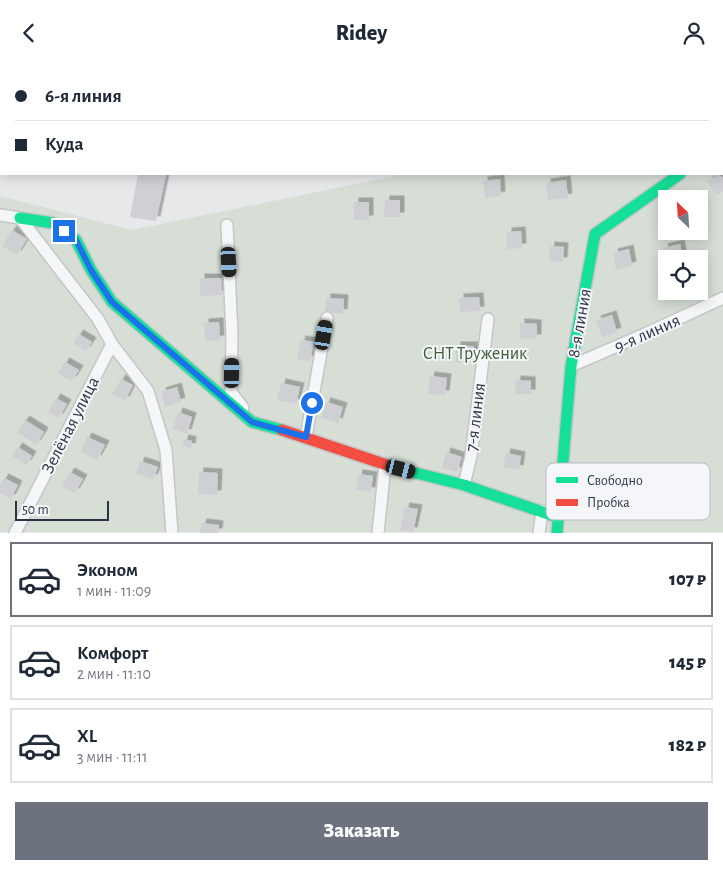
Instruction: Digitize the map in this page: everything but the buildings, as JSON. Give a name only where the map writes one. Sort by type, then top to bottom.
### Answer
[{"type":"street","name":"8-я линия","points":[[562,463],[571,366],[595,234],[679,175]]},
{"type":"street","points":[[0,215],[53,223],[76,240],[91,270],[112,302],[252,422],[306,437],[385,465],[464,485],[546,513]]},
{"type":"street","points":[[20,218],[98,319],[112,344],[148,391],[166,450],[172,533]]},
{"type":"street","points":[[227,225],[232,335],[231,392],[252,422]]},
{"type":"street","name":"9-я линия","points":[[571,366],[645,335],[723,298]]},
{"type":"street","points":[[306,437],[328,318]]},
{"type":"street","name":"7-я линия","points":[[464,485],[471,456],[488,319]]},
{"type":"street","name":"Зелёная улица","points":[[15,533],[112,344]]},
{"type":"street","points":[[378,533],[385,465]]},
{"type":"street","points":[[539,533],[542,511]]},
{"type":"street","name":"8-я линия","points":[[557,520],[557,533]]},
{"type":"green space","name":"СНТ Труженик","points":[[399,175],[723,175],[723,532],[0,532],[0,196],[132,230]]},
{"type":"traffic: fast","points":[[563,463],[571,366],[595,234],[679,175]]},
{"type":"traffic: fast","points":[[20,218],[53,223],[76,240],[91,270],[112,302],[252,422],[282,430]]},
{"type":"traffic: fast","points":[[396,468],[464,485],[546,513]]},
{"type":"traffic: fast","points":[[557,533],[558,520]]},
{"type":"traffic: jam","points":[[282,430],[396,468]]},
{"type":"route","points":[[64,231],[76,240],[91,270],[112,302],[252,422],[306,437],[312,403]]}]
